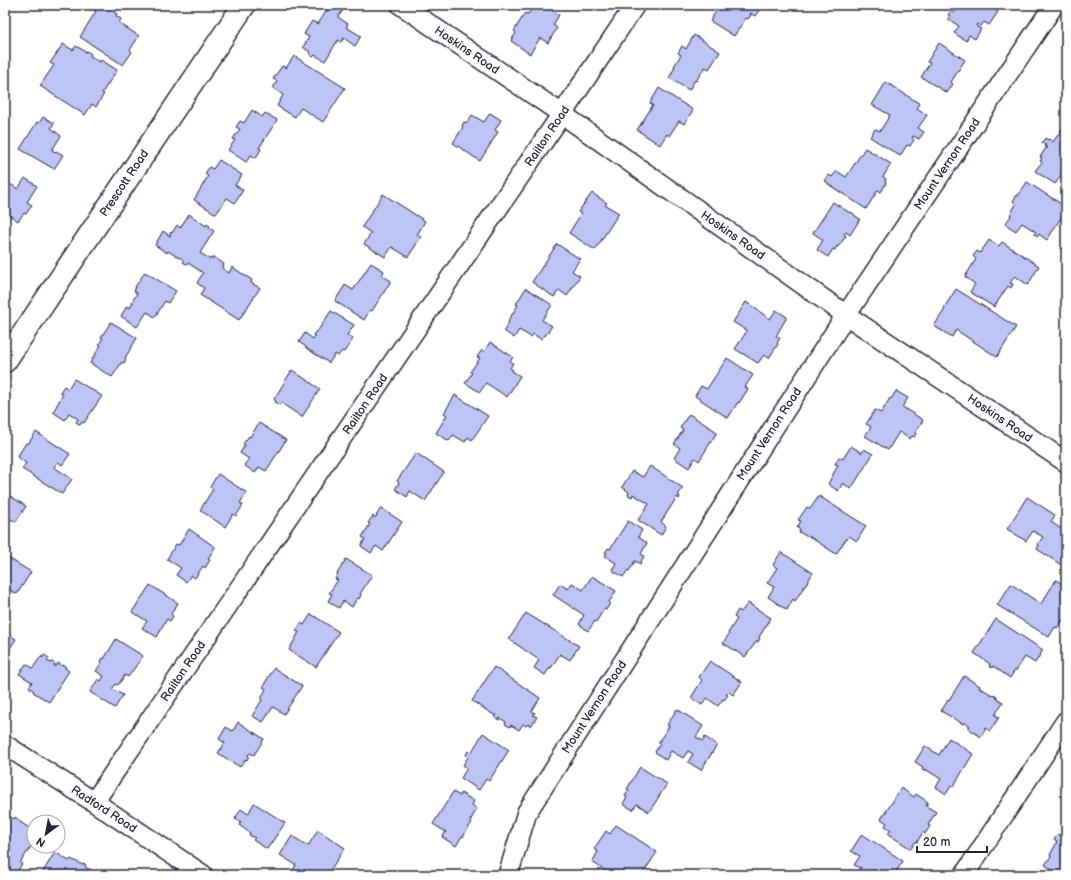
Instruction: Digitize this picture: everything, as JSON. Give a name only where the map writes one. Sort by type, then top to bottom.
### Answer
[{"type":"main road","name":"Prescott Road","points":[[5,361],[244,5]]},
{"type":"street","name":"Hoskins Road","points":[[402,5],[562,114],[846,315],[1066,462]]},
{"type":"street","name":"Railton Road","points":[[94,802],[635,5]]},
{"type":"street","name":"Mount Vernon Road","points":[[508,875],[527,812],[846,315],[1054,5]]},
{"type":"street","points":[[964,875],[1066,721]]},
{"type":"street","name":"Radford Road","points":[[5,745],[203,875]]},
{"type":"building","points":[[97,5],[119,5],[114,12],[117,14],[116,16],[121,19],[119,23],[139,36],[130,50],[132,52],[123,65],[80,37],[96,11],[94,10]]},
{"type":"building","points":[[332,5],[337,5],[344,9],[338,17],[348,24],[346,27],[361,36],[355,46],[344,38],[341,42],[338,40],[325,61],[315,55],[313,57],[309,54],[310,52],[303,47],[309,37],[304,34],[312,21],[318,24]]},
{"type":"building","points":[[534,5],[544,5],[559,15],[553,25],[557,28],[548,43],[540,38],[530,54],[511,41],[516,33],[514,31],[525,13],[528,14]]},
{"type":"building","points":[[720,5],[763,5],[755,16],[750,13],[751,15],[748,19],[746,18],[734,36],[710,21]]},
{"type":"building","points":[[959,5],[987,5],[998,12],[989,25],[984,22],[981,26],[977,24],[976,26],[981,29],[975,39],[969,35],[966,41],[954,33],[959,26],[948,19],[950,16],[948,15],[951,11],[954,13]]},
{"type":"building","points":[[694,35],[720,52],[709,69],[705,67],[689,90],[669,78],[681,55],[678,53],[682,46],[686,49]]},
{"type":"building","points":[[939,43],[965,60],[951,82],[953,84],[947,93],[921,77],[930,63],[927,62]]},
{"type":"building","points":[[63,44],[73,50],[76,46],[86,52],[87,51],[91,54],[90,56],[100,62],[101,60],[117,70],[102,93],[104,94],[96,107],[92,104],[85,115],[40,86],[54,65],[50,63]]},
{"type":"building","points":[[294,56],[345,88],[323,122],[301,108],[295,117],[277,106],[283,95],[273,88],[277,81],[273,79],[282,66],[286,68]]},
{"type":"building","points":[[886,82],[920,104],[917,108],[927,115],[918,128],[924,132],[919,139],[913,136],[912,138],[914,140],[910,146],[907,145],[900,156],[870,137],[875,129],[880,131],[890,115],[872,105]]},
{"type":"building","points":[[659,88],[693,110],[684,124],[679,121],[669,136],[667,134],[660,145],[637,130],[653,105],[650,103]]},
{"type":"building","points":[[252,110],[262,117],[265,113],[277,120],[259,148],[261,149],[256,158],[251,155],[246,162],[228,150],[240,129],[236,127],[240,121],[244,123]]},
{"type":"building","points":[[490,113],[501,120],[495,130],[498,132],[480,161],[453,143],[463,127],[464,122],[467,123],[472,115],[484,122]]},
{"type":"building","points":[[43,117],[54,123],[51,128],[61,136],[52,150],[63,155],[54,169],[20,149],[37,122],[39,123]]},
{"type":"building","points":[[1062,129],[1066,131],[1066,173],[1064,175],[1062,174],[1055,184],[1035,171],[1042,162],[1040,161],[1042,158],[1040,157],[1046,148],[1048,148],[1042,143],[1045,138],[1053,142]]},
{"type":"building","points":[[865,148],[891,164],[883,177],[886,179],[886,183],[881,192],[878,190],[866,209],[825,181],[829,175],[832,177],[837,171],[846,177]]},
{"type":"building","points":[[219,160],[242,175],[235,185],[243,190],[235,203],[227,198],[216,214],[194,200],[208,176],[205,174],[209,167],[213,169]]},
{"type":"building","points":[[25,178],[37,186],[27,202],[32,205],[26,214],[24,213],[18,221],[5,212],[5,181],[18,189]]},
{"type":"building","points":[[1027,182],[1066,207],[1066,210],[1047,240],[1039,234],[1038,236],[1034,234],[1036,232],[1022,223],[1016,231],[1005,224],[1011,216],[1010,215],[1016,204],[1013,201]]},
{"type":"building","points":[[592,193],[607,203],[605,205],[619,213],[595,250],[569,233],[581,214],[578,212]]},
{"type":"building","points":[[383,194],[425,221],[417,235],[421,237],[408,257],[392,247],[385,257],[364,244],[371,233],[362,227]]},
{"type":"building","points":[[833,202],[860,219],[850,235],[846,232],[844,235],[846,236],[835,250],[833,249],[828,257],[817,250],[823,240],[813,233]]},
{"type":"building","points":[[189,214],[206,226],[207,224],[210,226],[209,228],[214,231],[200,253],[210,259],[214,257],[224,264],[222,268],[229,273],[232,267],[252,280],[251,283],[260,288],[239,320],[200,295],[204,288],[197,283],[203,273],[188,263],[186,264],[183,262],[184,261],[180,257],[179,258],[168,251],[167,253],[155,245],[163,231],[170,236],[171,232],[172,233],[177,225],[180,228]]},
{"type":"building","points":[[989,240],[999,246],[1002,242],[1039,266],[1028,285],[1015,276],[1010,283],[1013,284],[1011,288],[1008,286],[994,307],[970,292],[975,284],[965,277],[976,259],[973,256],[977,251],[980,253]]},
{"type":"building","points":[[557,244],[580,259],[572,271],[580,276],[567,296],[559,290],[554,297],[532,282]]},
{"type":"building","points":[[371,263],[384,271],[382,275],[391,281],[372,311],[370,310],[364,320],[335,301],[345,285],[353,290]]},
{"type":"building","points":[[145,272],[176,291],[168,303],[165,301],[155,317],[147,312],[137,327],[121,316],[127,306],[130,308],[137,293],[134,291],[135,287]]},
{"type":"building","points":[[526,288],[552,305],[542,320],[552,326],[541,339],[533,334],[531,337],[519,330],[514,338],[504,331],[509,322],[508,321],[518,305],[516,304]]},
{"type":"building","points":[[956,289],[1016,327],[997,357],[956,330],[952,337],[934,326]]},
{"type":"building","points":[[746,302],[770,319],[776,310],[787,317],[776,336],[780,338],[777,343],[778,344],[769,358],[764,355],[758,363],[735,349],[747,331],[733,322]]},
{"type":"building","points":[[331,311],[354,325],[347,335],[353,339],[344,352],[342,351],[338,356],[335,354],[329,363],[299,342],[305,333],[313,339],[315,336],[313,335],[316,331],[317,332]]},
{"type":"building","points":[[111,322],[137,338],[125,358],[124,363],[122,362],[112,377],[90,363],[101,345],[99,344],[103,338],[101,337]]},
{"type":"building","points":[[490,342],[513,357],[510,362],[513,363],[510,368],[520,376],[507,397],[486,383],[480,392],[465,383],[472,373],[470,372],[480,358],[477,357],[482,350],[484,352]]},
{"type":"building","points":[[727,358],[753,375],[745,387],[748,389],[728,418],[695,396],[701,386],[707,389]]},
{"type":"building","points":[[292,370],[320,389],[302,417],[281,403],[280,405],[275,402],[276,401],[274,399]]},
{"type":"building","points":[[74,379],[102,396],[84,423],[82,422],[80,425],[76,422],[78,419],[69,413],[65,420],[53,412],[63,394],[60,392],[64,386],[68,389]]},
{"type":"building","points":[[896,391],[908,398],[902,407],[923,420],[914,437],[912,436],[910,439],[899,432],[888,450],[865,436],[871,427],[866,424],[875,410],[881,413]]},
{"type":"building","points":[[455,395],[488,416],[472,440],[468,437],[465,442],[453,435],[449,441],[436,433],[447,415],[444,413]]},
{"type":"building","points":[[689,414],[717,432],[699,461],[695,458],[689,468],[674,458],[680,448],[674,444],[683,430],[680,428]]},
{"type":"building","points":[[259,423],[286,440],[266,471],[259,467],[255,473],[244,465],[249,459],[240,453],[245,445],[243,444],[249,436],[250,437]]},
{"type":"building","points":[[36,432],[70,454],[62,465],[58,462],[54,467],[72,479],[62,494],[22,469],[26,463],[17,457],[26,443],[28,444]]},
{"type":"building","points":[[851,446],[862,453],[864,449],[873,454],[851,489],[843,483],[838,491],[828,484],[838,465],[835,464],[839,457],[843,459]]},
{"type":"building","points":[[416,453],[444,472],[425,501],[410,491],[407,497],[395,489],[399,483],[397,481]]},
{"type":"building","points":[[650,466],[683,488],[678,495],[680,496],[679,499],[677,497],[661,522],[666,526],[661,535],[638,520],[649,504],[633,494],[632,497],[628,495],[629,492],[622,487],[632,471],[643,477]]},
{"type":"building","points":[[218,474],[247,493],[240,503],[243,505],[236,516],[233,514],[225,527],[200,510],[213,489],[210,487]]},
{"type":"building","points":[[5,493],[26,506],[16,522],[11,519],[5,529]]},
{"type":"building","points":[[819,496],[866,526],[857,541],[849,536],[836,554],[807,535],[806,536],[799,532],[800,529],[797,528],[801,521],[798,520],[807,507],[810,509]]},
{"type":"building","points":[[1027,497],[1055,515],[1051,522],[1066,532],[1066,568],[1037,549],[1038,544],[1043,537],[1033,531],[1026,541],[1007,529]]},
{"type":"building","points":[[381,508],[402,522],[383,551],[376,546],[371,553],[361,546],[365,539],[362,537],[370,524],[368,523],[373,516],[375,518]]},
{"type":"building","points":[[628,521],[642,530],[638,537],[647,543],[641,554],[644,556],[640,564],[635,561],[623,577],[612,570],[616,563],[605,556],[607,554],[605,553],[608,548],[610,549]]},
{"type":"building","points":[[189,529],[215,547],[205,568],[203,566],[195,578],[191,575],[186,582],[176,575],[181,568],[167,559],[176,544],[179,545]]},
{"type":"building","points":[[781,552],[813,573],[795,601],[793,599],[787,610],[768,597],[774,587],[767,583],[777,568],[773,565]]},
{"type":"building","points":[[5,556],[31,572],[17,594],[5,587]]},
{"type":"building","points":[[346,559],[372,575],[360,594],[359,599],[357,598],[352,607],[343,601],[339,608],[328,601],[332,594],[329,593],[338,580],[335,579]]},
{"type":"building","points":[[592,576],[616,591],[606,610],[604,609],[588,631],[579,624],[584,615],[553,595],[560,584],[568,589],[572,583],[583,590]]},
{"type":"building","points":[[1056,580],[1066,586],[1066,620],[1064,619],[1057,628],[1055,627],[1049,637],[997,605],[1011,584],[1041,604]]},
{"type":"building","points":[[150,585],[178,603],[171,614],[173,616],[170,621],[167,619],[157,637],[142,628],[147,621],[132,612]]},
{"type":"building","points":[[748,603],[771,618],[759,637],[758,642],[757,641],[745,657],[723,643],[737,619],[734,617],[738,610],[741,612]]},
{"type":"building","points":[[526,613],[579,646],[570,660],[560,654],[545,675],[534,668],[539,660],[509,639]]},
{"type":"building","points":[[311,614],[339,632],[316,667],[289,650],[299,632],[296,631],[301,623],[304,625]]},
{"type":"building","points":[[996,619],[1043,650],[1035,663],[1025,657],[1010,678],[993,666],[992,668],[989,666],[990,664],[974,653]]},
{"type":"building","points":[[5,632],[16,639],[5,656]]},
{"type":"building","points":[[116,639],[143,656],[128,677],[125,675],[118,685],[116,684],[112,689],[123,695],[115,708],[90,692],[98,679],[101,681],[104,676],[96,671]]},
{"type":"building","points":[[44,655],[49,658],[47,661],[55,664],[54,666],[58,663],[66,667],[65,668],[69,671],[49,702],[33,692],[34,691],[29,687],[32,682],[19,674],[26,664],[33,668],[41,656],[42,658]]},
{"type":"building","points":[[710,661],[742,682],[733,695],[728,691],[726,694],[728,695],[718,706],[707,698],[702,705],[691,698],[702,680],[699,677]]},
{"type":"building","points":[[494,667],[540,698],[532,711],[535,713],[533,715],[537,717],[531,726],[528,724],[526,726],[523,724],[519,730],[511,725],[510,727],[500,718],[499,720],[494,717],[496,715],[472,701]]},
{"type":"building","points":[[274,668],[302,686],[284,714],[273,707],[263,722],[252,716],[262,700],[261,699],[266,689],[263,687]]},
{"type":"building","points":[[964,676],[1003,702],[995,715],[999,717],[990,731],[986,728],[981,737],[968,728],[970,726],[964,722],[963,724],[941,711]]},
{"type":"building","points":[[677,709],[703,726],[696,737],[703,741],[705,737],[717,745],[701,770],[688,762],[693,754],[688,751],[683,758],[671,751],[666,760],[655,752],[660,744],[658,743],[669,726],[667,725]]},
{"type":"building","points":[[238,722],[264,739],[254,755],[250,753],[247,760],[246,759],[240,767],[218,753],[225,743],[219,739],[226,727],[233,731]]},
{"type":"building","points":[[483,733],[509,750],[489,781],[486,779],[479,790],[461,778],[467,768],[463,765],[468,757],[466,755],[468,751],[471,753]]},
{"type":"building","points":[[949,738],[973,754],[953,787],[951,786],[946,794],[936,787],[941,779],[925,769],[924,771],[922,770],[923,767],[915,762],[925,746],[939,755]]},
{"type":"building","points":[[640,767],[667,784],[649,812],[637,804],[633,810],[623,804],[627,797],[625,796],[629,790],[627,789]]},
{"type":"building","points":[[901,788],[914,797],[916,794],[928,802],[926,806],[936,812],[928,825],[930,826],[925,834],[923,832],[911,849],[888,834],[891,830],[885,826],[887,823],[881,819]]},
{"type":"building","points":[[453,792],[460,796],[461,793],[474,801],[472,805],[477,809],[470,821],[472,822],[456,846],[442,837],[446,832],[433,824]]},
{"type":"building","points":[[254,803],[285,823],[267,849],[253,840],[255,838],[249,835],[250,833],[239,825],[241,822],[235,819],[241,809],[248,814]]},
{"type":"building","points":[[5,814],[14,819],[15,817],[26,826],[26,854],[15,875],[5,875]]},
{"type":"building","points":[[616,825],[657,852],[642,875],[612,875],[592,862],[598,852],[594,849],[606,831],[610,834]]},
{"type":"building","points":[[1066,829],[1066,875],[1060,875],[1045,865],[1057,842],[1054,840],[1058,834],[1062,836]]},
{"type":"building","points":[[318,830],[345,848],[327,875],[295,875],[291,873],[296,865],[280,855],[292,836],[308,846]]},
{"type":"building","points":[[862,834],[903,861],[894,875],[856,875],[861,867],[860,868],[854,865],[860,856],[851,851]]},
{"type":"building","points":[[54,854],[58,854],[69,861],[71,859],[83,865],[84,864],[86,865],[85,867],[91,870],[88,875],[41,875]]}]
